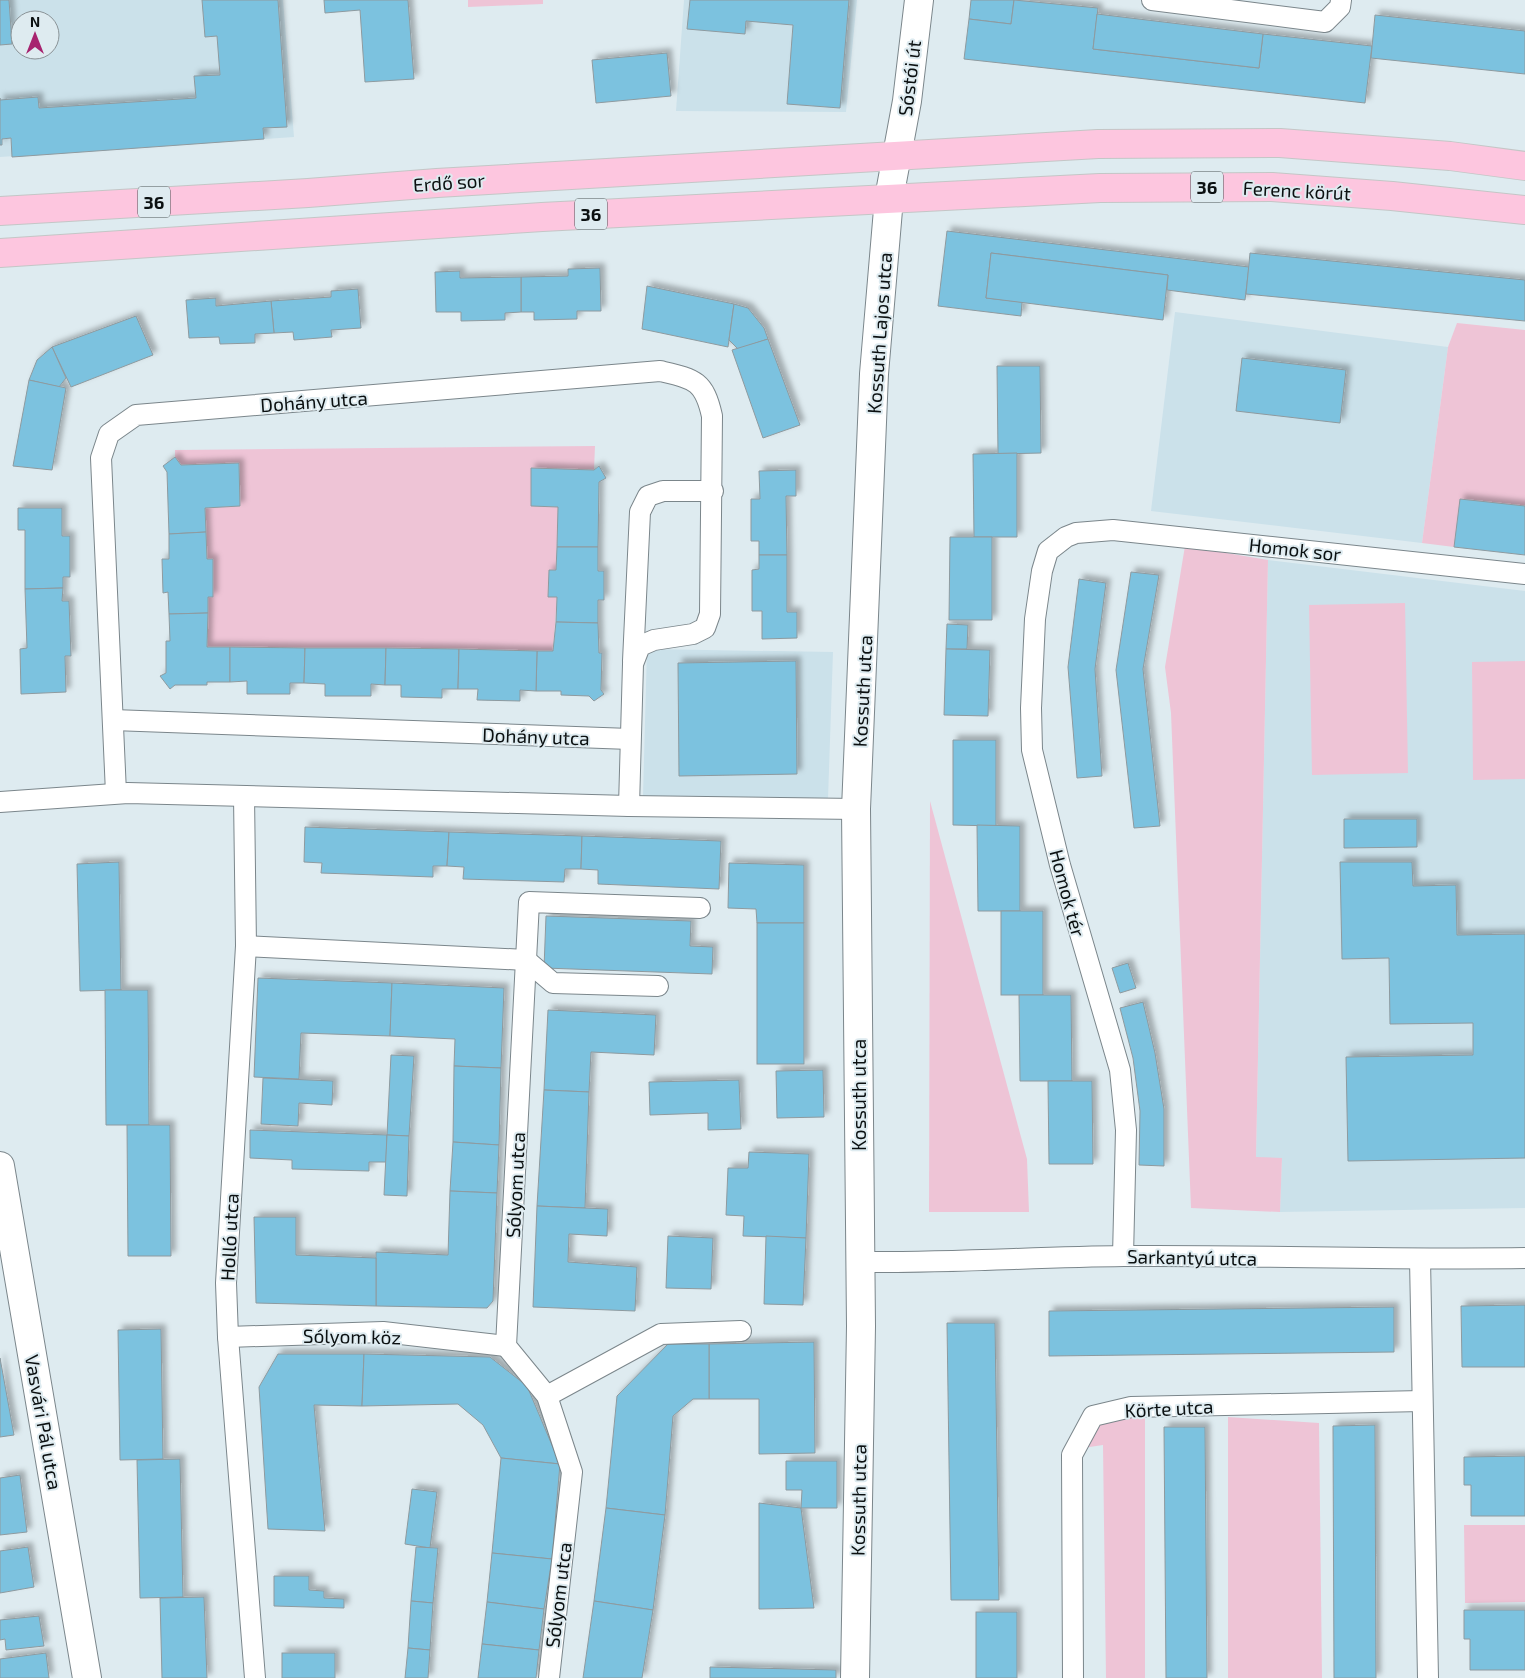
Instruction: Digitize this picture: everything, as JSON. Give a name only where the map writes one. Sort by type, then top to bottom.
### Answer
[{"type":"main road","name":"36","points":[[898,155],[1098,144],[1280,143],[1450,156],[1525,166]]},
{"type":"main road","name":"Erdő sor","points":[[0,211],[308,193],[447,182],[824,162],[898,155]]},
{"type":"main road","name":"Ferenc körút","points":[[889,198],[1100,188],[1272,187],[1392,196],[1525,210]]},
{"type":"main road","name":"36","points":[[0,253],[542,216],[889,198]]},
{"type":"street","name":"Sóstói út","points":[[898,155],[919,0]]},
{"type":"street","points":[[1152,0],[1243,6],[1325,22],[1340,7],[1341,0]]},
{"type":"street","name":"Kossuth Lajos utca","points":[[869,513],[874,374],[889,198],[898,155]]},
{"type":"street","name":"Dohány utca","points":[[116,793],[101,458],[109,434],[136,415],[660,371],[690,378],[707,394],[712,416],[713,491],[710,614],[705,628],[694,634],[654,640],[640,646],[633,664]]},
{"type":"street","name":"Dohány utca","points":[[629,806],[630,739],[640,512],[648,496],[663,491],[713,491]]},
{"type":"street","name":"Kossuth utca","points":[[855,1678],[861,1326],[856,809],[869,513]]},
{"type":"street","name":"Homok sor","points":[[1066,537],[1076,533],[1113,530],[1525,574]]},
{"type":"street","name":"Homok tér","points":[[1066,537],[1048,551],[1042,571],[1034,622],[1032,750],[1068,899],[1120,1070],[1126,1130],[1123,1256]]},
{"type":"street","name":"Dohány utca","points":[[113,720],[630,739]]},
{"type":"street","points":[[0,802],[116,793],[629,806],[856,809]]},
{"type":"street","name":"Holló utca","points":[[244,796],[246,946],[226,1283],[228,1337],[255,1678]]},
{"type":"street","name":"Sólyom utca","points":[[549,1678],[572,1472],[547,1396],[506,1346],[529,902],[700,908]]},
{"type":"street","points":[[246,946],[526,960],[553,983],[658,986]]},
{"type":"street","name":"Vasvári Pál utca","points":[[0,1166],[8,1262],[87,1678]]},
{"type":"street","name":"Sarkantyú utca","points":[[860,1262],[937,1263],[1123,1256],[1420,1259],[1525,1258]]},
{"type":"street","points":[[1420,1259],[1428,1678]]},
{"type":"street","points":[[547,1396],[661,1334],[741,1331]]},
{"type":"street","name":"Sólyom köz","points":[[228,1337],[383,1332],[506,1346]]},
{"type":"street","name":"Körte utca","points":[[1073,1678],[1072,1455],[1093,1416],[1131,1407],[1422,1401]]},
{"type":"shaded area","points":[[0,0],[283,0],[294,137],[0,157]]},
{"type":"shaded area","points":[[468,0],[543,0],[543,4],[468,7]]},
{"type":"shaded area","points":[[684,0],[857,0],[846,112],[676,111]]},
{"type":"shaded area","points":[[1175,312],[1448,347],[1422,543],[1151,511]]},
{"type":"shaded area","points":[[1457,323],[1525,330],[1525,506],[1460,499],[1454,547],[1422,543],[1448,347]]},
{"type":"shaded area","points":[[595,446],[594,470],[531,469],[531,506],[558,507],[556,570],[549,570],[548,597],[557,597],[553,651],[207,647],[208,597],[213,596],[213,559],[207,559],[205,508],[240,506],[239,463],[181,465],[175,457],[175,450]]},
{"type":"shaded area","points":[[1185,546],[1268,560],[1256,1157],[1282,1158],[1280,1212],[1191,1208],[1171,713],[1165,667]]},
{"type":"shaded area","points":[[1268,560],[1525,591],[1525,1208],[1280,1212],[1282,1158],[1256,1158]]},
{"type":"shaded area","points":[[1405,603],[1408,773],[1312,775],[1309,605]]},
{"type":"shaded area","points":[[647,649],[833,652],[828,799],[643,796]]},
{"type":"shaded area","points":[[1525,661],[1525,779],[1473,780],[1472,662]]},
{"type":"shaded area","points":[[930,801],[1027,1159],[1029,1212],[929,1212]]},
{"type":"shaded area","points":[[1111,1417],[1145,1417],[1145,1678],[1106,1678],[1103,1445],[1083,1448],[1092,1426]]},
{"type":"shaded area","points":[[1228,1417],[1319,1423],[1322,1678],[1228,1678]]},
{"type":"shaded area","points":[[1464,1525],[1525,1525],[1525,1602],[1465,1603]]},
{"type":"building","points":[[0,0],[9,0],[10,44],[0,45]]},
{"type":"building","points":[[202,0],[278,0],[287,127],[263,128],[264,139],[12,157],[11,138],[2,139],[2,145],[0,145],[0,100],[38,97],[39,108],[196,98],[194,76],[220,75],[217,36],[205,37]]},
{"type":"building","points":[[324,0],[408,0],[414,79],[365,82],[360,10],[325,13]]},
{"type":"building","points":[[690,0],[849,0],[840,108],[787,104],[793,25],[746,21],[745,34],[687,29]]},
{"type":"building","points":[[971,0],[1014,0],[1011,24],[969,19]]},
{"type":"building","points":[[1014,0],[1098,8],[1093,49],[1259,68],[1263,34],[1372,46],[1365,103],[964,59],[969,19],[1011,24]]},
{"type":"building","points":[[1097,14],[1263,34],[1259,68],[1093,49]]},
{"type":"building","points":[[1375,15],[1525,31],[1525,74],[1371,58]]},
{"type":"building","points":[[667,53],[671,96],[596,103],[592,60]]},
{"type":"building","points":[[947,231],[1249,267],[1245,300],[1167,290],[1168,275],[991,253],[986,298],[1022,302],[1021,316],[938,306]]},
{"type":"building","points":[[991,253],[1168,275],[1163,320],[986,298]]},
{"type":"building","points":[[1250,253],[1525,280],[1525,321],[1246,294]]},
{"type":"building","points":[[600,268],[601,311],[577,311],[577,319],[534,320],[534,312],[521,312],[521,277],[568,276],[568,269]]},
{"type":"building","points":[[460,271],[460,278],[521,277],[521,312],[505,313],[505,320],[461,321],[461,312],[436,312],[435,272]]},
{"type":"building","points":[[647,286],[734,304],[728,347],[642,329]]},
{"type":"building","points":[[358,289],[361,328],[331,330],[332,337],[294,340],[293,332],[274,333],[271,301],[331,297],[331,291]]},
{"type":"building","points":[[216,298],[216,306],[271,301],[274,333],[255,334],[255,343],[220,344],[219,337],[189,338],[186,300]]},
{"type":"building","points":[[734,304],[748,308],[764,328],[768,339],[738,349],[729,340]]},
{"type":"building","points":[[136,316],[153,355],[71,387],[52,347]]},
{"type":"building","points":[[768,339],[800,425],[763,438],[732,350]]},
{"type":"building","points":[[52,347],[66,378],[59,387],[29,380],[37,360]]},
{"type":"building","points":[[1242,358],[1346,370],[1340,423],[1236,411]]},
{"type":"building","points":[[997,366],[1040,366],[1041,453],[998,454]]},
{"type":"building","points":[[29,380],[66,388],[52,470],[13,466]]},
{"type":"building","points":[[1017,453],[1017,537],[974,537],[973,454]]},
{"type":"building","points":[[175,457],[181,465],[239,463],[240,506],[205,508],[206,532],[169,534],[167,472],[163,466]]},
{"type":"building","points":[[599,466],[606,478],[599,482],[598,547],[557,547],[558,507],[531,506],[531,468],[594,470]]},
{"type":"building","points":[[796,470],[796,496],[786,496],[787,555],[759,555],[759,541],[751,541],[751,499],[760,499],[759,471]]},
{"type":"building","points":[[1460,499],[1525,506],[1525,555],[1454,547]]},
{"type":"building","points":[[18,508],[62,508],[62,536],[70,536],[70,577],[63,577],[63,588],[25,589],[25,530],[18,530]]},
{"type":"building","points":[[206,532],[207,559],[213,559],[213,597],[208,597],[208,613],[169,614],[168,592],[163,593],[162,559],[169,559],[169,534]]},
{"type":"building","points":[[950,537],[992,537],[992,620],[949,620]]},
{"type":"building","points":[[557,547],[598,547],[598,571],[604,571],[604,600],[598,600],[598,623],[556,622],[557,597],[548,597],[549,570],[556,570]]},
{"type":"building","points":[[759,555],[787,555],[787,612],[797,612],[797,638],[762,639],[762,611],[752,611],[752,570],[759,569]]},
{"type":"building","points":[[1131,572],[1159,575],[1143,669],[1160,826],[1134,828],[1116,670]]},
{"type":"building","points":[[1079,579],[1106,583],[1095,669],[1102,776],[1077,778],[1068,667]]},
{"type":"building","points":[[63,588],[62,601],[69,601],[71,656],[65,656],[66,692],[21,694],[20,649],[27,648],[25,589]]},
{"type":"building","points":[[208,613],[207,647],[230,647],[230,682],[207,682],[207,685],[175,685],[170,689],[160,676],[166,673],[166,641],[170,641],[169,614]]},
{"type":"building","points":[[556,622],[598,623],[599,653],[602,653],[601,690],[604,694],[594,701],[589,696],[561,695],[561,691],[536,691],[537,651],[553,651]]},
{"type":"building","points":[[947,624],[968,625],[967,649],[946,649]]},
{"type":"building","points":[[230,647],[305,648],[304,683],[290,683],[290,694],[247,694],[247,681],[230,682]]},
{"type":"building","points":[[305,648],[386,648],[385,685],[371,684],[371,696],[325,696],[325,684],[304,683]]},
{"type":"building","points":[[386,648],[459,649],[458,689],[442,689],[442,698],[401,697],[401,685],[385,685]]},
{"type":"building","points":[[459,649],[537,651],[536,691],[520,690],[520,701],[477,700],[478,689],[458,689]]},
{"type":"building","points":[[946,649],[990,650],[988,716],[944,715]]},
{"type":"building","points":[[796,661],[797,774],[679,776],[678,663]]},
{"type":"building","points":[[953,740],[996,740],[996,826],[953,825]]},
{"type":"building","points":[[1344,819],[1417,819],[1417,847],[1344,848]]},
{"type":"building","points":[[977,825],[1020,826],[1020,911],[978,911]]},
{"type":"building","points":[[305,827],[449,832],[447,866],[433,866],[433,877],[321,873],[322,863],[304,862]]},
{"type":"building","points":[[449,832],[582,836],[581,869],[565,869],[564,882],[463,879],[464,867],[447,866]]},
{"type":"building","points":[[582,836],[721,841],[719,889],[598,884],[598,870],[581,869]]},
{"type":"building","points":[[119,862],[121,990],[80,991],[77,864]]},
{"type":"building","points":[[1340,862],[1412,862],[1413,886],[1456,885],[1457,935],[1525,934],[1525,1158],[1348,1161],[1346,1057],[1473,1055],[1473,1023],[1390,1024],[1389,958],[1342,959]]},
{"type":"building","points":[[729,863],[804,865],[804,923],[757,923],[756,909],[728,908]]},
{"type":"building","points":[[1001,911],[1043,911],[1043,995],[1001,995]]},
{"type":"building","points":[[546,916],[691,921],[690,946],[713,947],[712,974],[544,968]]},
{"type":"building","points":[[757,923],[804,923],[804,1064],[757,1064]]},
{"type":"building","points":[[1128,963],[1136,988],[1120,993],[1112,968]]},
{"type":"building","points":[[258,978],[392,983],[390,1036],[301,1033],[299,1079],[254,1077]]},
{"type":"building","points":[[392,983],[504,988],[501,1068],[454,1066],[455,1039],[390,1036]]},
{"type":"building","points":[[105,990],[148,990],[149,1125],[106,1125]]},
{"type":"building","points":[[1019,995],[1071,995],[1072,1081],[1020,1081]]},
{"type":"building","points":[[1143,1002],[1155,1053],[1164,1109],[1164,1166],[1139,1165],[1140,1111],[1133,1058],[1120,1008]]},
{"type":"building","points":[[548,1010],[656,1015],[654,1055],[591,1052],[589,1092],[544,1090]]},
{"type":"building","points":[[391,1055],[414,1056],[409,1136],[387,1135]]},
{"type":"building","points":[[454,1066],[501,1068],[499,1145],[453,1142]]},
{"type":"building","points":[[823,1070],[824,1117],[777,1118],[776,1071]]},
{"type":"building","points":[[263,1078],[333,1081],[332,1105],[299,1103],[298,1126],[261,1124]]},
{"type":"building","points":[[739,1080],[741,1129],[708,1130],[708,1113],[650,1115],[649,1082]]},
{"type":"building","points":[[1048,1081],[1092,1081],[1093,1164],[1049,1164]]},
{"type":"building","points":[[544,1090],[589,1092],[585,1208],[537,1206]]},
{"type":"building","points":[[127,1125],[170,1125],[171,1256],[128,1256]]},
{"type":"building","points":[[250,1130],[387,1135],[386,1162],[369,1162],[369,1171],[292,1169],[292,1160],[250,1158]]},
{"type":"building","points":[[387,1135],[409,1136],[407,1196],[384,1195]]},
{"type":"building","points":[[453,1142],[499,1145],[497,1193],[450,1191]]},
{"type":"building","points":[[749,1152],[809,1154],[806,1238],[743,1236],[744,1216],[726,1215],[728,1168],[748,1168]]},
{"type":"building","points":[[450,1191],[497,1193],[493,1301],[487,1308],[376,1306],[376,1252],[448,1255]]},
{"type":"building","points":[[537,1206],[608,1209],[607,1236],[569,1234],[568,1262],[637,1267],[635,1311],[533,1307]]},
{"type":"building","points":[[254,1217],[296,1217],[296,1255],[376,1258],[376,1306],[256,1303]]},
{"type":"building","points":[[668,1236],[713,1238],[711,1289],[666,1288]]},
{"type":"building","points":[[766,1236],[806,1238],[803,1305],[764,1304]]},
{"type":"building","points":[[1525,1305],[1525,1367],[1462,1367],[1461,1306]]},
{"type":"building","points":[[1394,1307],[1394,1352],[1049,1356],[1049,1311]]},
{"type":"building","points":[[947,1323],[995,1323],[999,1600],[951,1600]]},
{"type":"building","points":[[161,1329],[163,1459],[120,1460],[118,1330]]},
{"type":"building","points":[[814,1342],[815,1453],[759,1454],[759,1399],[709,1399],[709,1344]]},
{"type":"building","points":[[668,1344],[709,1344],[709,1399],[693,1399],[673,1416],[665,1515],[606,1508],[617,1396]]},
{"type":"building","points":[[278,1354],[364,1354],[362,1406],[314,1405],[325,1531],[268,1529],[259,1387]]},
{"type":"building","points":[[364,1354],[490,1357],[527,1386],[560,1464],[501,1458],[483,1425],[458,1404],[362,1406]]},
{"type":"building","points":[[0,1358],[14,1435],[0,1437]]},
{"type":"building","points":[[1375,1425],[1376,1678],[1334,1678],[1333,1426]]},
{"type":"building","points":[[1164,1427],[1205,1427],[1207,1678],[1166,1678]]},
{"type":"building","points":[[1525,1456],[1525,1516],[1471,1516],[1471,1485],[1464,1485],[1464,1457]]},
{"type":"building","points":[[501,1458],[560,1464],[552,1559],[492,1553]]},
{"type":"building","points":[[180,1459],[183,1597],[140,1598],[137,1460]]},
{"type":"building","points":[[786,1461],[837,1461],[837,1508],[801,1508],[802,1490],[786,1490]]},
{"type":"building","points":[[20,1475],[27,1532],[0,1535],[0,1478]]},
{"type":"building","points":[[412,1489],[437,1492],[430,1548],[405,1544]]},
{"type":"building","points":[[759,1503],[801,1508],[814,1608],[759,1609]]},
{"type":"building","points":[[606,1508],[665,1515],[653,1610],[594,1601]]},
{"type":"building","points":[[28,1547],[34,1587],[0,1593],[0,1551]]},
{"type":"building","points":[[416,1547],[438,1548],[433,1603],[411,1601]]},
{"type":"building","points":[[492,1553],[552,1559],[544,1609],[487,1602]]},
{"type":"building","points":[[274,1576],[309,1576],[309,1590],[324,1591],[324,1598],[344,1599],[344,1608],[274,1606]]},
{"type":"building","points":[[204,1597],[207,1678],[162,1678],[160,1598]]},
{"type":"building","points":[[411,1601],[433,1603],[430,1650],[408,1648]]},
{"type":"building","points":[[594,1601],[653,1610],[642,1678],[583,1678]]},
{"type":"building","points":[[487,1602],[544,1609],[539,1650],[482,1644]]},
{"type":"building","points":[[1464,1610],[1525,1610],[1525,1670],[1470,1670],[1470,1639],[1464,1639]]},
{"type":"building","points":[[976,1612],[1017,1612],[1017,1678],[976,1678]]},
{"type":"building","points":[[39,1616],[44,1646],[6,1650],[5,1639],[0,1640],[0,1620]]},
{"type":"building","points":[[482,1644],[539,1650],[536,1678],[478,1678]]},
{"type":"building","points":[[408,1648],[430,1650],[428,1678],[405,1678]]},
{"type":"building","points":[[46,1653],[49,1678],[0,1678],[0,1659]]},
{"type":"building","points":[[282,1653],[335,1653],[335,1678],[282,1678]]},
{"type":"building","points":[[710,1667],[836,1670],[836,1678],[710,1678]]}]
